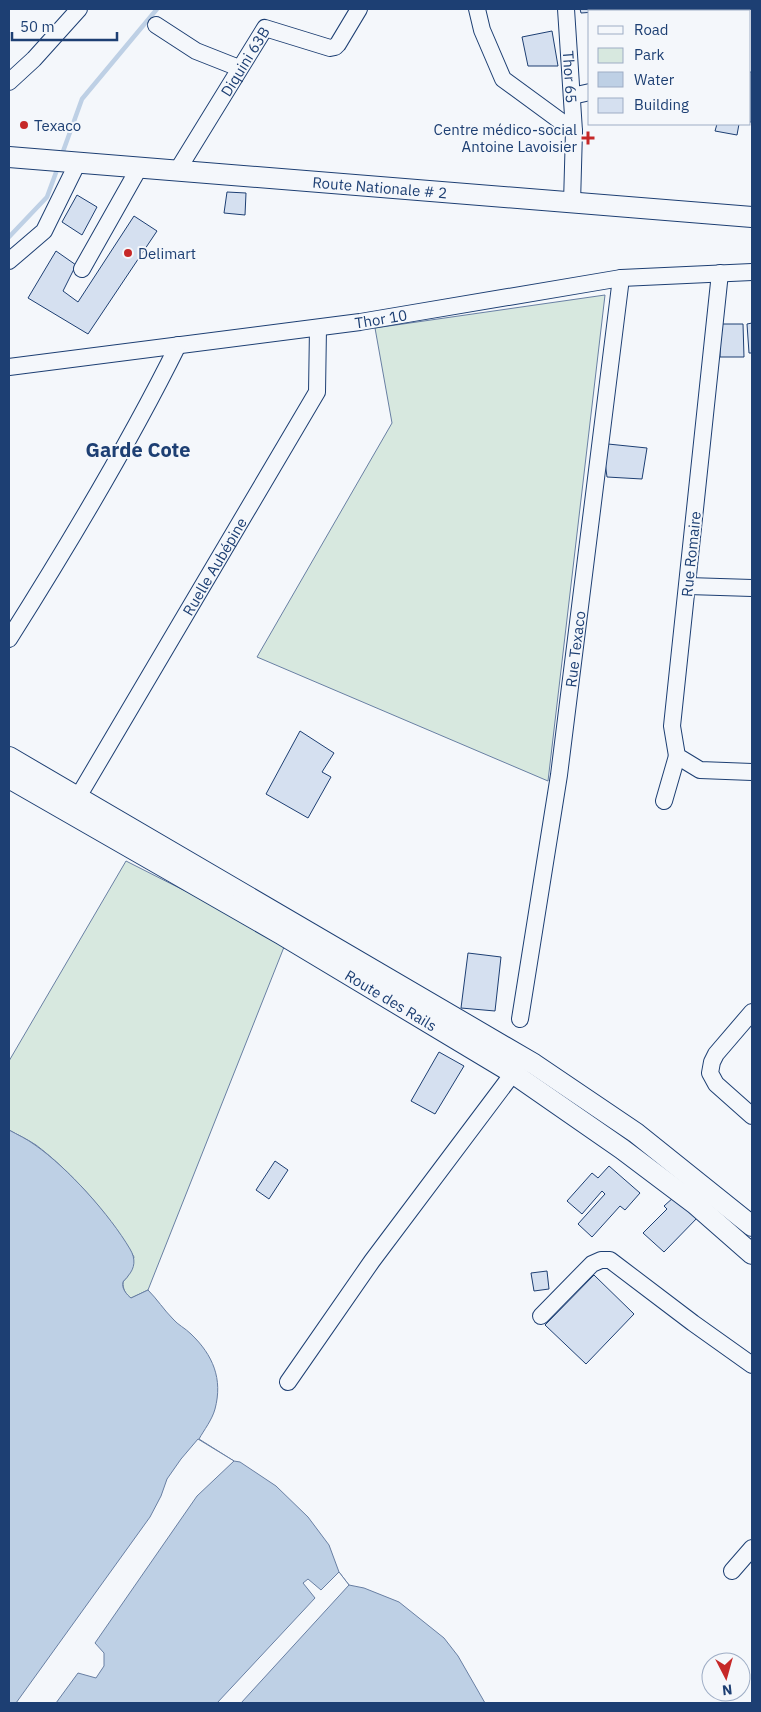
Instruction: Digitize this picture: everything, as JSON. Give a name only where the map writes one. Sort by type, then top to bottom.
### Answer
[{"type":"main road","name":"Route Nationale # 2","points":[[9,157],[752,218]]},
{"type":"main road","name":"Route des Rails","points":[[9,757],[534,1064],[636,1133],[752,1226]]},
{"type":"main road","name":"Route des Rails","points":[[9,778],[281,934],[511,1072],[622,1149],[695,1204],[752,1254]]},
{"type":"street","points":[[9,82],[34,59],[79,9]]},
{"type":"street","name":"Diquini 63B","points":[[176,171],[265,28],[330,48],[338,44],[359,9]]},
{"type":"street","points":[[477,9],[482,30],[503,79],[574,131]]},
{"type":"street","name":"Thor 65","points":[[566,9],[574,131],[572,203]]},
{"type":"street","points":[[156,25],[196,51],[239,68]]},
{"type":"street","points":[[572,96],[588,92]]},
{"type":"street","points":[[9,261],[44,231],[78,162]]},
{"type":"street","points":[[82,269],[138,168]]},
{"type":"street","name":"Thor 10","points":[[9,367],[318,328],[621,278],[752,272]]},
{"type":"street","name":"Rue Romaire","points":[[677,756],[672,726],[720,273]]},
{"type":"street","name":"Rue Texaco","points":[[520,1019],[559,775],[621,278]]},
{"type":"street","name":"Ruelle Aubépine","points":[[78,797],[317,392],[318,328]]},
{"type":"street","points":[[9,640],[133,431],[178,345]]},
{"type":"street","points":[[688,586],[752,588]]},
{"type":"street","points":[[664,801],[677,756],[700,770],[752,772]]},
{"type":"street","points":[[752,1012],[716,1054],[710,1073],[716,1084],[752,1116]]},
{"type":"street","points":[[288,1382],[372,1261],[508,1080]]},
{"type":"street","points":[[541,1316],[592,1264],[601,1260],[610,1260],[752,1365]]},
{"type":"street","points":[[732,1570],[752,1548]]},
{"type":"green space","points":[[605,295],[548,781],[257,657],[392,423],[375,328]]},
{"type":"green space","points":[[126,861],[286,942],[148,1290],[131,1298],[123,1287],[123,1282],[128,1276],[134,1257],[125,1242],[90,1196],[63,1168],[36,1145],[9,1130],[9,1061]]},
{"type":"water","points":[[9,1130],[32,1143],[61,1166],[100,1207],[122,1236],[134,1260],[132,1270],[123,1282],[124,1289],[128,1295],[131,1298],[148,1290],[175,1321],[191,1334],[205,1350],[214,1368],[218,1388],[215,1409],[199,1439],[234,1461],[240,1462],[276,1486],[308,1517],[329,1545],[339,1572],[349,1585],[364,1588],[399,1602],[444,1638],[458,1656],[485,1703],[9,1703]]},
{"type":"pier","points":[[198,1439],[234,1461],[197,1496],[95,1643],[104,1653],[104,1666],[96,1678],[78,1673],[56,1703],[16,1703],[150,1517],[167,1479]]},
{"type":"pier","points":[[339,1572],[349,1585],[241,1703],[217,1703],[315,1598],[303,1583],[308,1579],[321,1590]]},
{"type":"building","points":[[580,9],[608,10],[588,10],[588,12],[581,13]]},
{"type":"building","points":[[552,31],[558,66],[528,66],[522,37]]},
{"type":"building","points":[[751,72],[752,72],[751,122]]},
{"type":"building","points":[[717,125],[739,125],[737,135],[715,131]]},
{"type":"building","points":[[227,192],[246,193],[245,215],[224,213]]},
{"type":"building","points":[[77,195],[97,207],[82,235],[62,222]]},
{"type":"building","points":[[134,216],[157,231],[88,334],[28,298],[56,251],[76,265],[63,291],[78,302]]},
{"type":"building","points":[[752,323],[752,353],[749,353],[747,324]]},
{"type":"building","points":[[720,324],[743,324],[744,357],[720,357]]},
{"type":"building","points":[[608,444],[647,448],[642,479],[607,477],[605,462]]},
{"type":"building","points":[[300,731],[334,753],[322,772],[331,777],[308,818],[266,794]]},
{"type":"building","points":[[468,953],[501,957],[495,1011],[461,1008]]},
{"type":"building","points":[[439,1052],[464,1066],[435,1114],[411,1101]]},
{"type":"building","points":[[275,1161],[288,1170],[269,1199],[256,1190]]},
{"type":"building","points":[[609,1166],[640,1193],[625,1210],[620,1206],[592,1237],[578,1224],[605,1194],[602,1191],[582,1214],[567,1201],[592,1173],[598,1178]]},
{"type":"building","points":[[674,1197],[700,1215],[664,1252],[643,1233],[667,1209],[664,1206]]},
{"type":"building","points":[[547,1271],[549,1289],[534,1291],[531,1273]]},
{"type":"building","points":[[594,1275],[634,1314],[586,1364],[545,1325]]},
{"type":"waterway","points":[[61,157],[82,99],[157,9]]},
{"type":"waterway","points":[[9,237],[47,197],[58,167]]},
{"type":"place","name":"Texaco","points":[[24,125]]},
{"type":"place","name":"Centre médico-social Antoine Lavoisier","points":[[588,138]]},
{"type":"place","name":"Delimart","points":[[128,253]]},
{"type":"district","name":"Garde Cote","points":[[138,449]]}]
